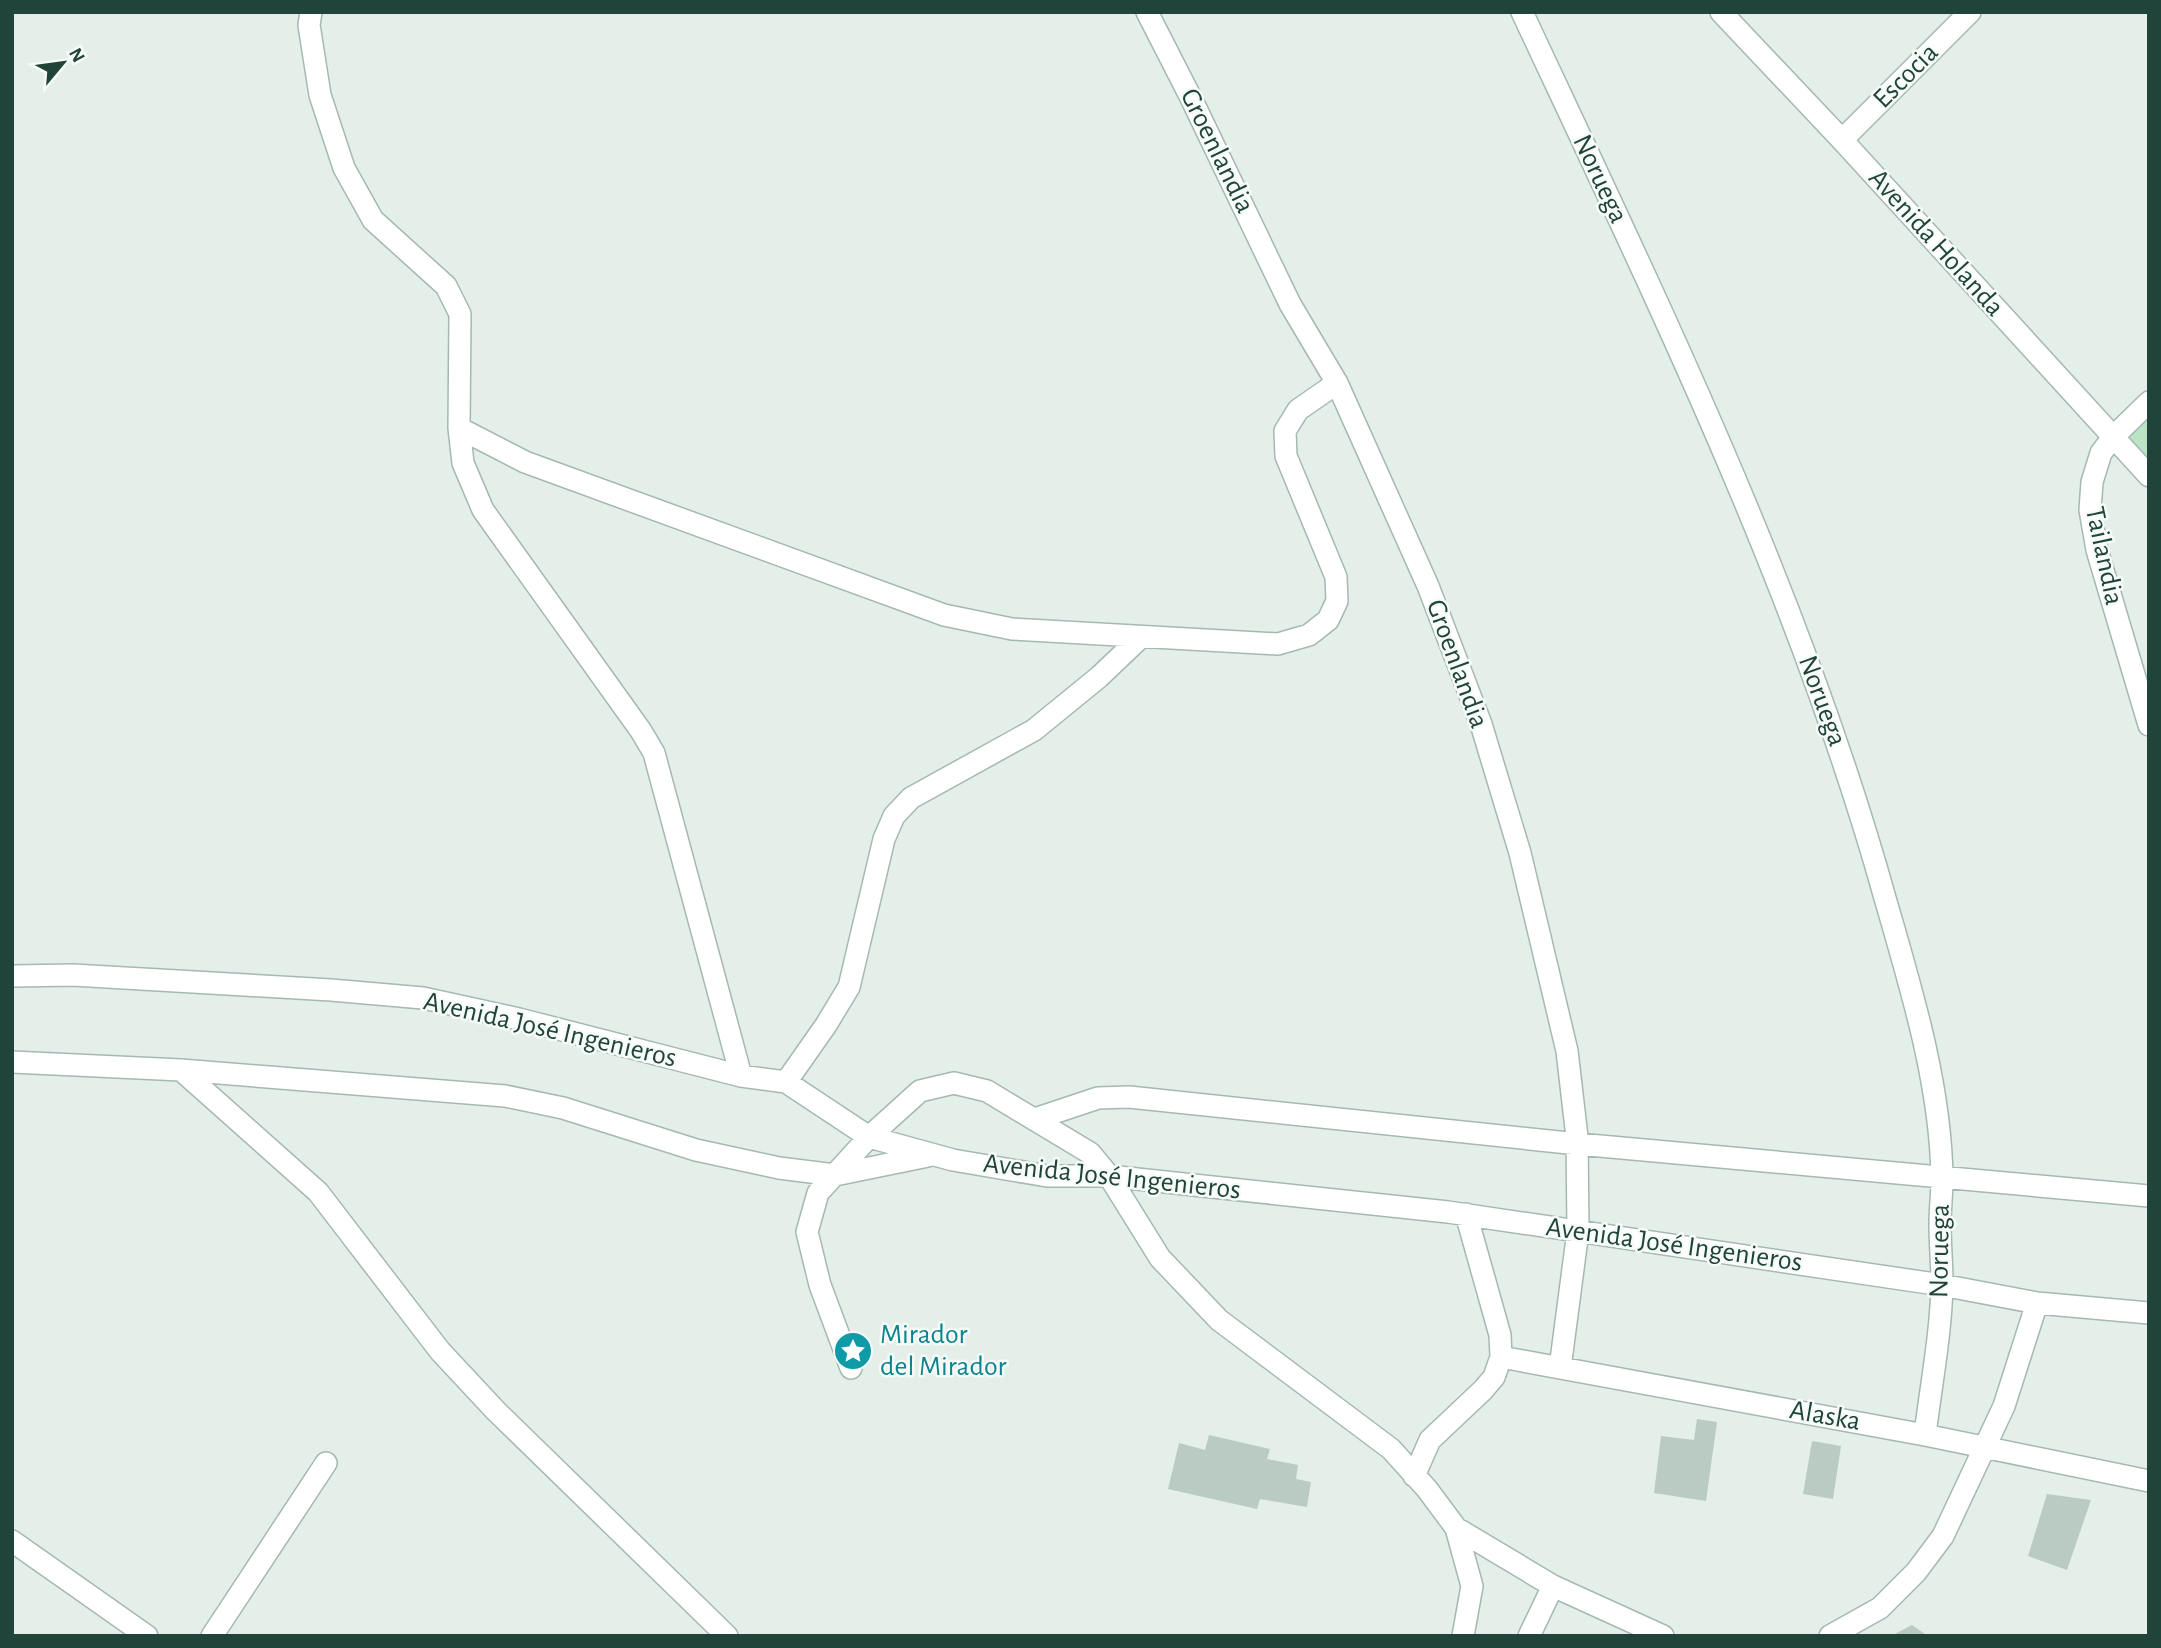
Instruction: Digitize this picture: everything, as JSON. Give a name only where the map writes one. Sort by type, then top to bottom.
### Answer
[{"type":"street","points":[[311,12],[309,25],[320,95],[344,168],[373,220],[446,286],[460,314],[459,428],[463,463],[483,510],[654,753],[741,1076]]},
{"type":"street","name":"Groenlandia","points":[[1147,12],[1290,304],[1338,383],[1428,586],[1481,724],[1520,853],[1567,1051],[1578,1144],[1578,1231],[1560,1368]]},
{"type":"street","name":"Noruega","points":[[1522,12],[1704,405],[1774,574],[1832,722],[1910,984],[1934,1095],[1942,1178],[1942,1285],[1925,1434]]},
{"type":"street","name":"Avenida Holanda","points":[[1721,12],[1842,140],[2149,476]]},
{"type":"street","name":"Escocia","points":[[1842,140],[1970,12]]},
{"type":"street","points":[[459,428],[525,462],[944,615],[1012,629],[1278,644],[1309,635],[1328,620],[1337,601],[1336,577],[1286,456],[1285,431],[1298,410],[1338,383]]},
{"type":"street","name":"Tailandia","points":[[2149,402],[2113,437],[2101,453],[2092,482],[2090,509],[2097,550],[2149,725]]},
{"type":"street","points":[[786,1083],[826,1026],[849,987],[884,839],[894,816],[911,798],[1034,730],[1099,677],[1141,637]]},
{"type":"street","name":"Avenida José Ingenieros","points":[[12,976],[73,975],[423,998],[519,1019],[741,1076],[786,1083],[869,1137],[934,1155],[1048,1176],[1109,1175],[1466,1214],[1942,1285],[2037,1303],[2149,1313]]},
{"type":"street","points":[[12,1062],[181,1069],[505,1097],[562,1108],[696,1150],[779,1168],[835,1175],[934,1155]]},
{"type":"street","points":[[181,1069],[318,1192],[440,1352],[496,1411],[727,1636]]},
{"type":"street","points":[[851,1368],[820,1285],[807,1232],[818,1193],[869,1137],[920,1091],[954,1083],[988,1091],[1090,1153],[1109,1175],[1160,1258],[1219,1320],[1391,1449],[1456,1528],[1553,1586],[1657,1633]]},
{"type":"street","points":[[1035,1119],[1098,1098],[1129,1097],[1578,1144],[2149,1196]]},
{"type":"street","points":[[1414,1476],[1430,1440],[1483,1390],[1494,1377],[1501,1357],[1500,1335],[1466,1214]]},
{"type":"street","points":[[1830,1636],[1880,1608],[1916,1572],[1943,1535],[1987,1447],[2004,1406],[2037,1303]]},
{"type":"street","name":"Alaska","points":[[1501,1357],[1925,1434],[2149,1481]]},
{"type":"street","points":[[212,1636],[326,1462]]},
{"type":"street","points":[[1456,1528],[1472,1587],[1463,1636]]},
{"type":"street","points":[[12,1541],[147,1636]]},
{"type":"street","points":[[1529,1636],[1553,1586]]},
{"type":"green space","points":[[2149,402],[2149,476],[2113,437]]},
{"type":"building","points":[[1697,1419],[1717,1422],[1706,1501],[1654,1493],[1661,1436],[1694,1440]]},
{"type":"building","points":[[1209,1435],[1270,1449],[1267,1459],[1298,1465],[1296,1479],[1311,1482],[1307,1507],[1260,1499],[1257,1509],[1168,1489],[1179,1443],[1205,1450]]},
{"type":"building","points":[[1812,1441],[1841,1446],[1833,1499],[1803,1494]]},
{"type":"building","points":[[2047,1494],[2091,1500],[2067,1570],[2028,1556]]},
{"type":"building","points":[[1912,1625],[1928,1636],[1891,1636]]},
{"type":"place","name":"Mirador del Mirador","points":[[853,1351]]}]
